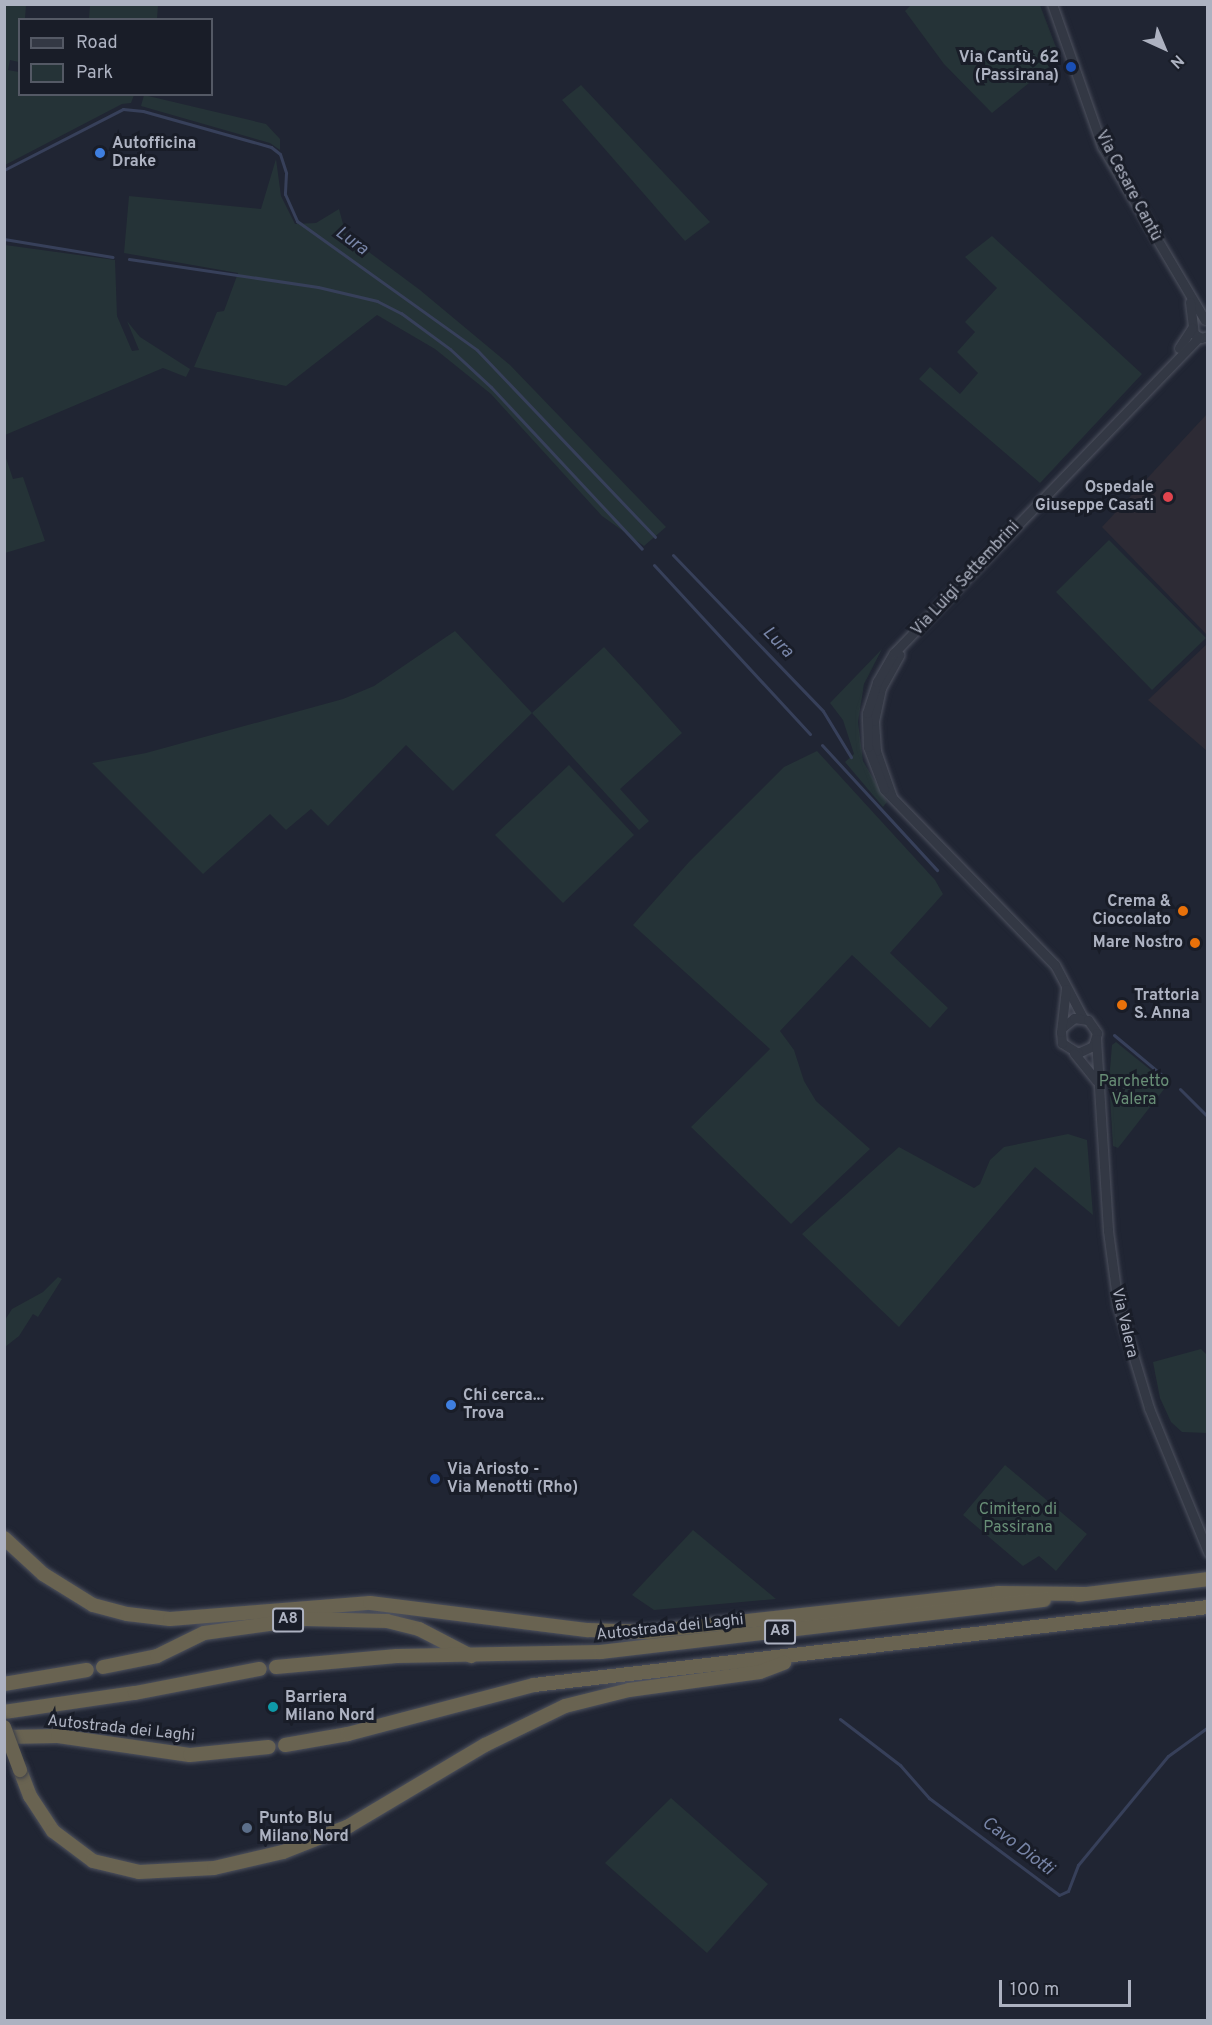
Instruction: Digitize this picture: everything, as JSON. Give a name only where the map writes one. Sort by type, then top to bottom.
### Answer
[{"type":"highway","points":[[4,1538],[44,1574],[93,1605],[127,1614],[170,1619],[370,1603],[588,1630],[647,1632],[998,1593],[1085,1594]]},
{"type":"highway","name":"Autostrada dei Laghi","points":[[276,1667],[387,1657],[473,1657],[644,1648],[1208,1579]]},
{"type":"highway","name":"A8","points":[[285,1745],[348,1734],[534,1685],[802,1656],[1208,1607]]},
{"type":"highway","name":"A8","points":[[103,1667],[157,1656],[204,1633],[305,1619],[387,1621],[419,1629],[473,1657]]},
{"type":"highway","points":[[4,1727],[30,1796],[53,1830],[93,1861],[139,1872],[214,1868],[284,1852],[349,1826],[485,1745],[554,1710],[629,1690],[760,1672],[802,1656]]},
{"type":"highway","name":"Autostrada dei Laghi","points":[[4,1712],[135,1694],[260,1669]]},
{"type":"highway","points":[[4,1684],[87,1670]]},
{"type":"highway","name":"Autostrada dei Laghi","points":[[4,1737],[58,1736],[190,1755],[269,1747]]},
{"type":"street","name":"Via Cesare Cantù","points":[[1052,4],[1102,146],[1188,297],[1206,321]]},
{"type":"street","name":"Via Cesare Cantù","points":[[1188,297],[1193,327]]},
{"type":"street","points":[[1203,337],[1193,327],[1206,321]]},
{"type":"street","name":"Via Luigi Settembrini","points":[[1147,387],[1193,327]]},
{"type":"street","name":"Via Luigi Settembrini","points":[[1083,1018],[1055,965],[892,797],[874,744],[875,713],[884,681],[908,640],[1147,387],[1203,337]]},
{"type":"street","points":[[1065,984],[1062,1043],[1074,1053],[1096,1080]]},
{"type":"street","points":[[1063,1027],[1074,1018],[1083,1018],[1095,1027],[1096,1040],[1088,1051],[1074,1053]]},
{"type":"street","name":"Via Valera","points":[[1096,1040],[1096,1080],[1118,1305],[1143,1391],[1207,1551]]},
{"type":"shaded area","name":"Ospedale Giuseppe Casati","points":[[1207,414],[1207,635],[1102,527]]},
{"type":"shaded area","points":[[1207,644],[1207,751],[1148,700]]},
{"type":"green space","points":[[5,4],[26,5],[25,18],[18,18],[18,62],[10,60],[8,70],[18,72],[18,96],[134,96],[131,103],[122,104],[5,165]]},
{"type":"green space","points":[[90,5],[158,5],[157,18],[89,18]]},
{"type":"green space","points":[[911,5],[1040,5],[1060,58],[992,113],[944,64],[905,11]]},
{"type":"green space","points":[[581,85],[710,222],[685,241],[562,100]]},
{"type":"green space","points":[[144,96],[148,96],[266,124],[280,139],[280,150],[270,143],[141,106]]},
{"type":"green space","points":[[276,159],[281,196],[295,224],[316,223],[339,209],[346,235],[420,290],[510,365],[666,527],[644,546],[602,516],[491,394],[435,349],[377,315],[286,386],[194,367],[217,312],[224,311],[238,273],[124,253],[129,196],[261,209]]},
{"type":"green space","points":[[992,236],[1142,374],[1040,483],[919,379],[930,367],[960,394],[978,373],[957,352],[975,332],[965,322],[997,288],[965,257]]},
{"type":"green space","points":[[5,245],[115,260],[117,316],[132,351],[139,350],[127,321],[140,337],[190,369],[186,377],[163,368],[5,435]]},
{"type":"green space","points":[[5,455],[13,479],[23,477],[45,541],[5,553]]},
{"type":"green space","points":[[1109,540],[1206,638],[1152,690],[1056,592]]},
{"type":"green space","points":[[455,631],[532,713],[453,791],[406,745],[328,826],[311,809],[286,830],[270,814],[203,874],[92,763],[146,753],[343,699],[374,686]]},
{"type":"green space","points":[[604,647],[682,733],[620,789],[649,821],[639,830],[532,713]]},
{"type":"green space","points":[[882,649],[864,684],[858,722],[863,761],[887,802],[883,807],[845,762],[854,754],[843,720],[830,703]]},
{"type":"green space","points":[[817,751],[935,880],[943,894],[890,953],[948,1008],[930,1028],[852,955],[780,1031],[794,1050],[804,1081],[816,1101],[870,1149],[791,1224],[691,1127],[770,1049],[633,925],[689,862],[784,767]]},
{"type":"green space","points":[[569,765],[634,835],[563,903],[495,835]]},
{"type":"green space","name":"Parchetto Valera","points":[[1116,1042],[1168,1084],[1118,1148],[1113,1146],[1109,1080],[1112,1045]]},
{"type":"green space","points":[[1068,1134],[1087,1140],[1093,1215],[1035,1167],[899,1327],[802,1234],[899,1147],[974,1188],[980,1184],[990,1160],[1004,1147]]},
{"type":"green space","points":[[58,1277],[62,1279],[38,1317],[33,1314],[19,1336],[5,1347],[5,1320],[12,1309],[43,1292]]},
{"type":"green space","points":[[1201,1349],[1207,1355],[1207,1433],[1182,1432],[1171,1422],[1160,1398],[1153,1362]]},
{"type":"green space","name":"Cimitero di Passirana","points":[[1005,1465],[1087,1534],[1056,1571],[1039,1556],[1023,1566],[963,1515]]},
{"type":"green space","points":[[693,1530],[776,1599],[654,1610],[632,1595]]},
{"type":"green space","points":[[671,1798],[768,1884],[707,1953],[605,1863]]},
{"type":"waterway","name":"Lura","points":[[4,170],[123,109],[143,111],[271,147],[280,154],[286,173],[285,194],[297,221],[477,350],[655,537]]},
{"type":"waterway","points":[[4,239],[113,257]]},
{"type":"waterway","points":[[129,259],[318,287],[377,301],[401,313],[450,349],[491,387],[642,549]]},
{"type":"waterway","name":"Lura","points":[[673,555],[823,711],[851,757]]},
{"type":"waterway","points":[[654,565],[810,734]]},
{"type":"waterway","points":[[822,745],[937,870]]},
{"type":"waterway","points":[[1114,1035],[1168,1080]]},
{"type":"waterway","points":[[1180,1089],[1208,1117]]},
{"type":"waterway","name":"Cavo Diotti","points":[[840,1719],[900,1765],[929,1798],[1059,1895],[1068,1891],[1078,1865],[1168,1756],[1208,1727]]},
{"type":"place","name":"Via Cantù, 62 (Passirana)","points":[[1071,67]]},
{"type":"place","name":"Autofficina Drake","points":[[100,153]]},
{"type":"place","name":"Ospedale Giuseppe Casati","points":[[1168,497]]},
{"type":"place","name":"Crema & Cioccolato","points":[[1183,911]]},
{"type":"place","name":"Mare Nostro","points":[[1195,943]]},
{"type":"place","name":"Trattoria S. Anna","points":[[1122,1005]]},
{"type":"place","name":"Chi cerca... Trova","points":[[451,1405]]},
{"type":"place","name":"Via Ariosto - Via Menotti (Rho)","points":[[435,1479]]},
{"type":"place","name":"Barriera Milano Nord","points":[[273,1707]]},
{"type":"place","name":"Punto Blu Milano Nord","points":[[247,1828]]}]
